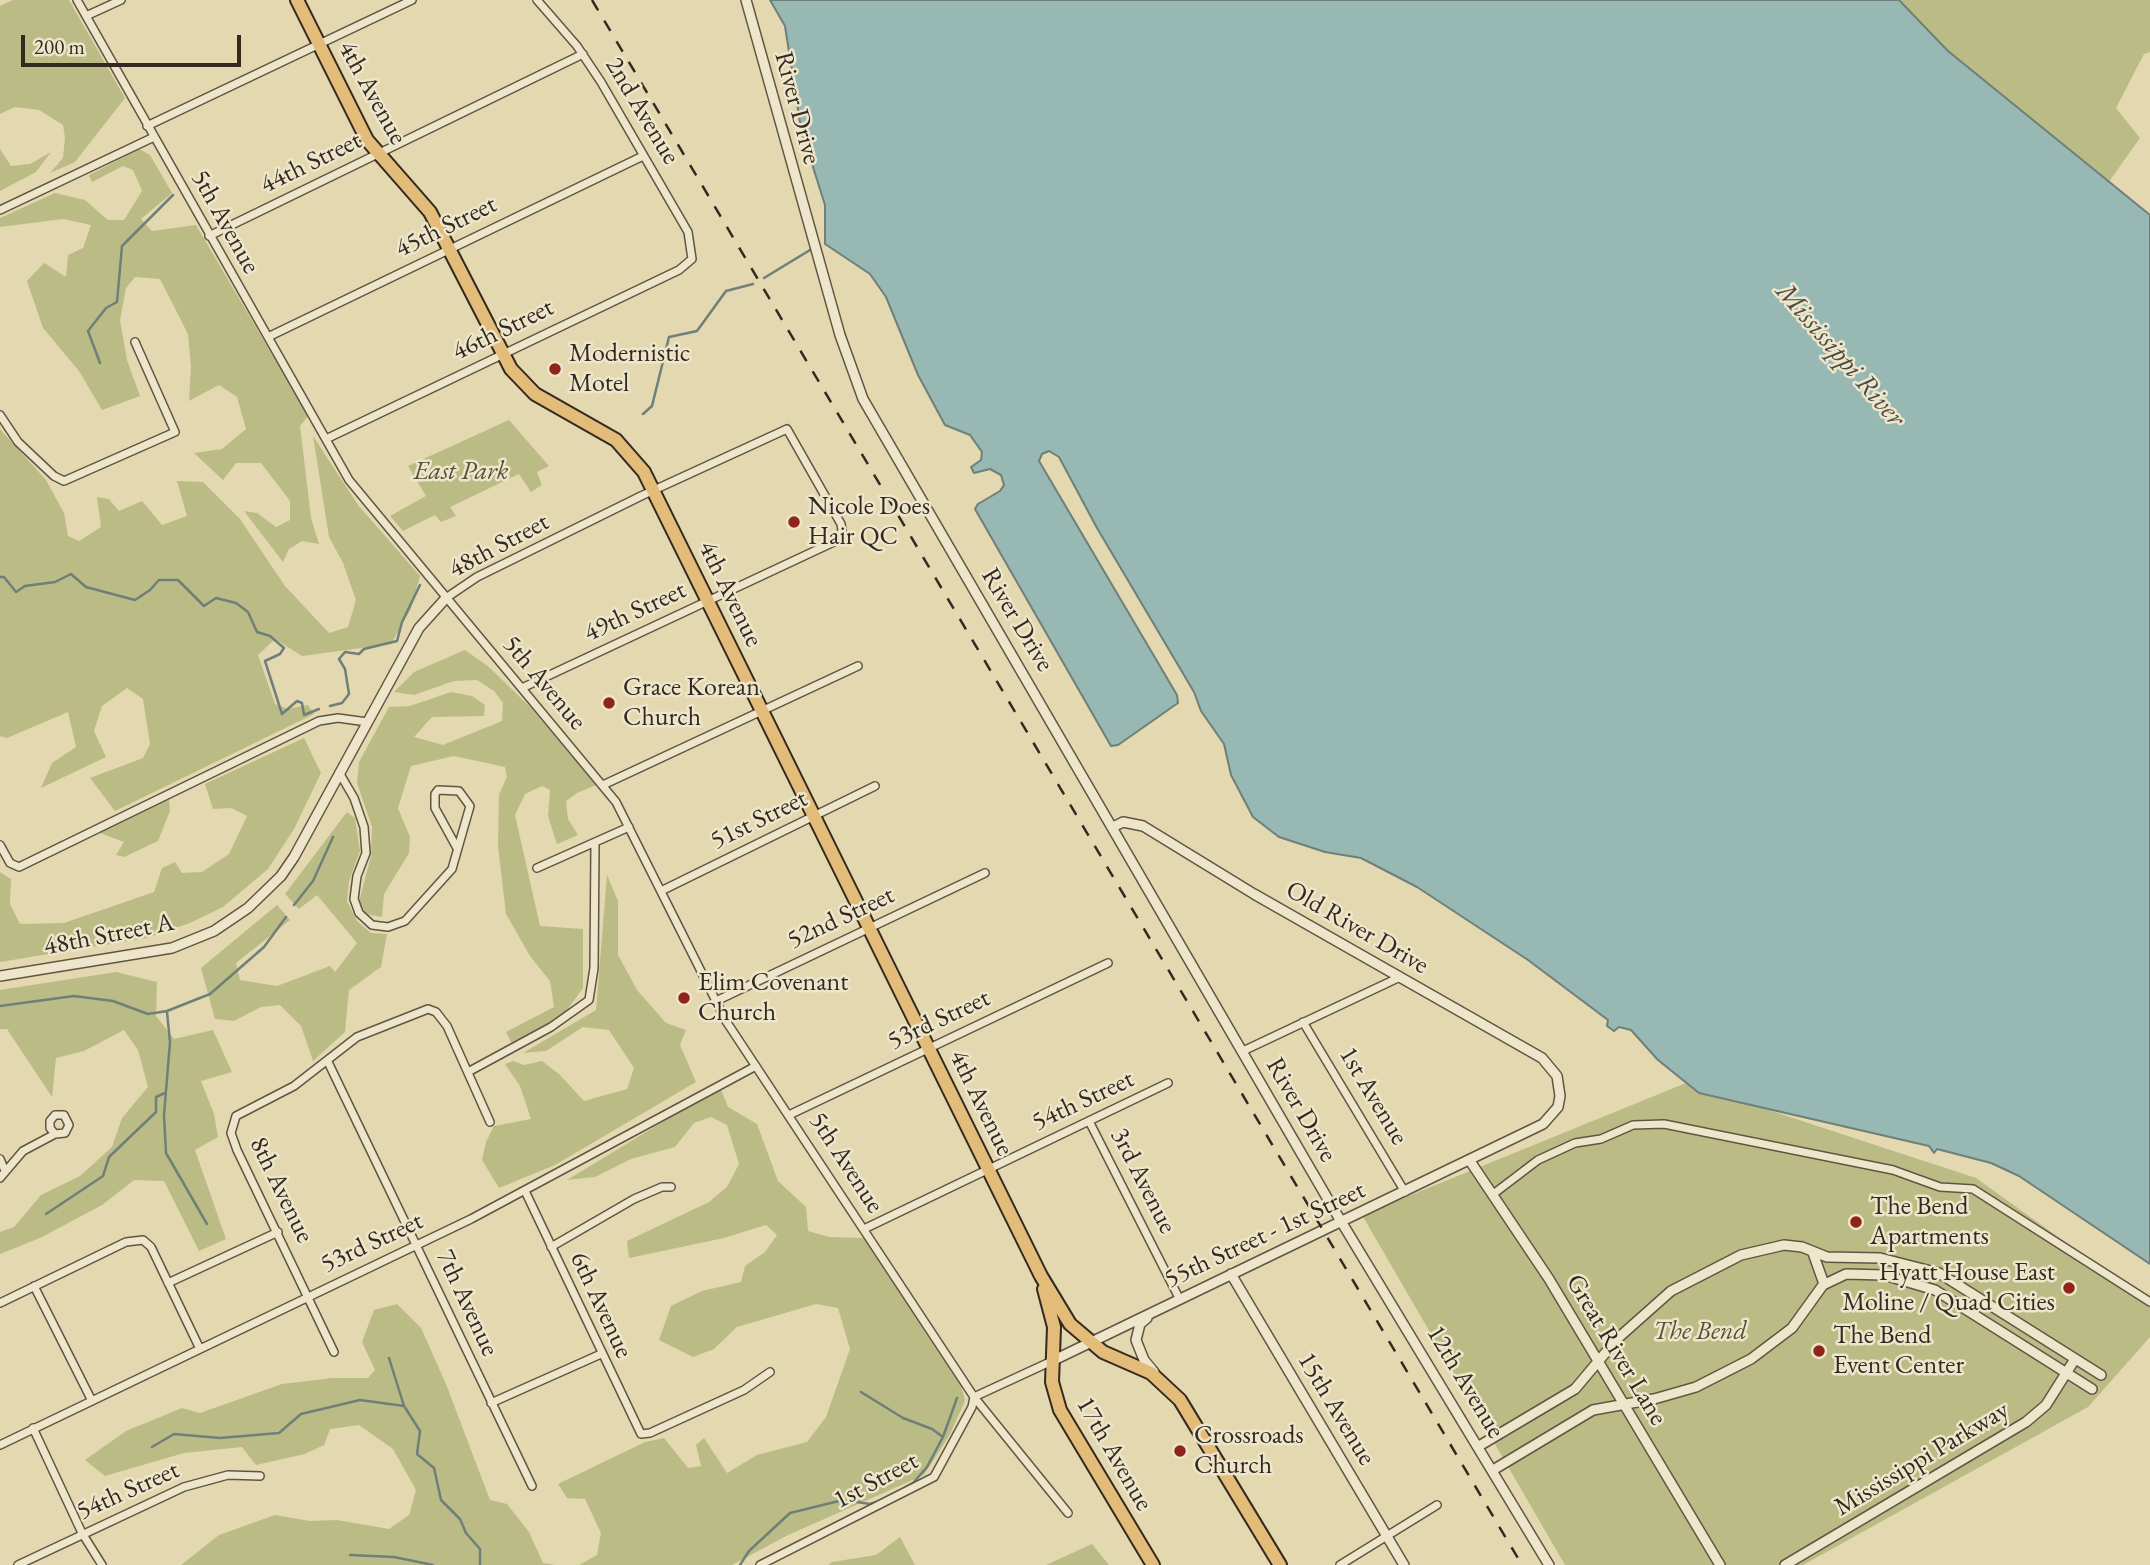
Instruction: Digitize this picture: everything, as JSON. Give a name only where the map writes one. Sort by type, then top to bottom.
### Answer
[{"type":"main road","name":"4th Avenue","points":[[297,0],[367,140],[430,212],[501,354],[518,379],[536,394],[605,432],[625,447],[656,491],[1041,1276],[1070,1324],[1089,1342],[1162,1381]]},
{"type":"main road","name":"4th Avenue","points":[[1041,1276],[1054,1327],[1052,1362]]},
{"type":"main road","name":"17th Avenue","points":[[1052,1362],[1052,1382],[1060,1410],[1153,1565]]},
{"type":"main road","points":[[1162,1381],[1196,1423],[1280,1565]]},
{"type":"street","name":"5th Avenue","points":[[77,0],[358,494],[616,802],[715,1002],[974,1397],[1068,1513]]},
{"type":"street","points":[[86,16],[121,0]]},
{"type":"street","points":[[148,126],[412,0]]},
{"type":"street","name":"2nd Avenue","points":[[537,0],[583,54],[688,232],[693,254]]},
{"type":"street","name":"River Drive","points":[[746,0],[839,335],[863,399],[1343,1222]]},
{"type":"street","name":"44th Street","points":[[209,236],[583,54]]},
{"type":"street","points":[[0,210],[154,137]]},
{"type":"street","name":"45th Street","points":[[268,337],[643,156]]},
{"type":"street","name":"46th Street","points":[[326,439],[679,270],[688,264],[693,254]]},
{"type":"street","points":[[0,415],[18,442],[54,477],[64,481],[175,432],[135,342]]},
{"type":"street","name":"48th Street","points":[[367,722],[419,628],[446,598],[477,578],[788,429],[838,517],[841,536]]},
{"type":"street","name":"49th Street","points":[[522,688],[831,544],[841,536]]},
{"type":"street","points":[[603,785],[858,666]]},
{"type":"street","points":[[0,845],[10,863],[15,866],[25,865],[319,721],[338,718],[367,722]]},
{"type":"street","name":"48th Street A","points":[[0,976],[153,952],[214,931],[248,908],[281,876],[367,722]]},
{"type":"street","points":[[340,774],[354,798],[364,827],[366,853],[357,876],[354,899],[359,913],[372,925],[397,925],[412,914],[452,869],[470,806],[459,792],[438,790],[435,808],[457,848]]},
{"type":"street","name":"51st Street","points":[[661,891],[875,786]]},
{"type":"street","name":"Old River Drive","points":[[1113,827],[1123,822],[1143,826],[1542,1058],[1557,1076],[1560,1096]]},
{"type":"street","points":[[537,868],[595,845],[629,827]]},
{"type":"street","points":[[468,1072],[551,1027],[589,1000],[593,968],[595,845]]},
{"type":"street","name":"52nd Street","points":[[715,1002],[985,873]]},
{"type":"street","name":"53rd Street","points":[[789,1115],[1108,963]]},
{"type":"street","points":[[1243,1051],[1400,977]]},
{"type":"street","points":[[328,1062],[357,1037],[416,1012],[433,1010],[447,1026],[490,1122]]},
{"type":"street","name":"1st Avenue","points":[[1304,1022],[1405,1192]]},
{"type":"street","name":"8th Avenue","points":[[328,1062],[294,1086],[246,1108],[232,1122],[230,1133],[334,1352]]},
{"type":"street","name":"7th Avenue","points":[[328,1062],[532,1486]]},
{"type":"street","name":"53rd Street","points":[[0,1445],[525,1191],[756,1066]]},
{"type":"street","name":"54th Street","points":[[864,1229],[1168,1083]]},
{"type":"street","name":"55th Street - 1st Street","points":[[974,1397],[1543,1125],[1558,1107],[1560,1096]]},
{"type":"street","name":"3rd Avenue","points":[[1089,1121],[1179,1298]]},
{"type":"street","points":[[1492,1195],[1538,1160],[1575,1143],[1601,1139],[1633,1125],[1664,1124],[1893,1170],[1940,1187],[1973,1189],[2150,1302]]},
{"type":"street","points":[[3,1175],[23,1151],[55,1134]]},
{"type":"street","points":[[0,1159],[3,1175]]},
{"type":"street","name":"Great River Lane","points":[[1470,1161],[1549,1279],[1720,1565]]},
{"type":"street","points":[[551,1247],[634,1199],[671,1186]]},
{"type":"street","name":"6th Avenue","points":[[525,1191],[636,1429],[643,1434],[744,1390],[770,1372]]},
{"type":"street","name":"12th Avenue","points":[[1343,1222],[1549,1565]]},
{"type":"street","points":[[168,1283],[278,1231]]},
{"type":"street","points":[[0,1303],[126,1242],[143,1240],[151,1247],[200,1349]]},
{"type":"street","points":[[1479,1446],[1575,1389],[1600,1363],[1617,1339],[1643,1315],[1693,1277],[1730,1259],[1784,1245],[1802,1247],[1813,1253],[1839,1259],[1880,1258],[1939,1273],[2101,1375]]},
{"type":"street","points":[[1813,1253],[1824,1284]]},
{"type":"street","points":[[1493,1470],[1593,1410],[1696,1387],[1751,1359],[1792,1328],[1824,1284],[1846,1274],[1863,1272],[1922,1284],[1949,1297],[2092,1389]]},
{"type":"street","name":"15th Avenue","points":[[1231,1274],[1404,1565]]},
{"type":"street","points":[[34,1286],[92,1401]]},
{"type":"street","points":[[1156,1310],[1140,1324],[1136,1340],[1144,1360],[1162,1381]]},
{"type":"street","points":[[491,1403],[601,1354]]},
{"type":"street","name":"Mississippi Parkway","points":[[1785,1565],[2026,1422],[2046,1405],[2075,1359]]},
{"type":"street","name":"1st Street","points":[[760,1565],[934,1477],[972,1407],[974,1397]]},
{"type":"street","points":[[33,1429],[82,1533],[102,1565]]},
{"type":"street","name":"54th Street","points":[[18,1565],[82,1533],[192,1485],[228,1475],[260,1476]]},
{"type":"street","points":[[1340,1565],[1437,1505]]},
{"type":"green space","points":[[13,0],[69,0],[125,98],[75,162],[50,173],[63,158],[63,125],[39,110],[15,107],[0,114],[0,6]]},
{"type":"green space","points":[[1899,0],[2150,0],[2150,52],[2144,54],[2116,108],[2140,138],[2108,183],[1948,51]]},
{"type":"green space","points":[[0,149],[11,166],[30,164],[51,152],[36,172],[0,191]]},
{"type":"green space","points":[[139,149],[150,155],[172,193],[141,219],[152,231],[196,225],[308,416],[300,426],[311,518],[319,544],[302,541],[289,549],[283,562],[244,511],[257,513],[276,527],[290,520],[290,501],[261,463],[236,463],[223,480],[194,453],[222,449],[246,429],[237,397],[219,385],[189,401],[191,367],[188,334],[160,279],[135,277],[126,288],[120,320],[127,360],[140,396],[102,410],[79,371],[43,328],[27,281],[44,263],[66,277],[68,255],[83,248],[91,225],[63,219],[0,227],[0,218],[55,193],[85,200],[108,220],[124,220],[142,191],[133,170],[123,166],[92,182],[89,175]]},
{"type":"green space","name":"East Park","points":[[509,420],[549,466],[537,472],[542,485],[531,492],[519,474],[450,507],[456,516],[441,522],[435,515],[403,531],[390,516],[426,496],[408,466]]},
{"type":"green space","points":[[0,429],[46,480],[64,513],[68,536],[79,541],[101,527],[97,497],[109,499],[119,511],[142,501],[162,525],[187,516],[177,481],[203,482],[240,519],[285,586],[329,633],[348,627],[356,600],[343,563],[329,537],[313,436],[358,505],[420,576],[411,609],[391,644],[302,656],[275,639],[258,655],[275,704],[288,709],[308,705],[314,714],[115,811],[90,778],[143,758],[150,744],[143,699],[127,688],[102,706],[94,731],[106,757],[41,788],[52,763],[76,747],[68,712],[7,738],[0,736]]},
{"type":"green space","points":[[465,650],[489,667],[531,708],[596,785],[566,801],[568,819],[578,835],[557,844],[548,816],[550,790],[542,786],[525,794],[515,815],[540,926],[583,929],[583,988],[564,1014],[512,1044],[506,1032],[554,1007],[550,981],[530,956],[506,914],[498,846],[499,794],[507,777],[505,767],[454,756],[411,766],[398,808],[410,837],[409,853],[384,894],[382,917],[366,914],[359,902],[371,856],[372,827],[357,783],[359,762],[389,707],[410,706],[451,692],[472,696],[485,705],[484,716],[432,717],[414,737],[443,745],[502,721],[503,703],[494,691],[477,680],[454,681],[414,695],[394,692],[414,672]]},
{"type":"green space","points":[[304,738],[321,773],[294,829],[268,869],[223,907],[190,923],[147,938],[0,962],[0,872],[11,879],[10,904],[20,924],[64,923],[154,892],[162,868],[175,862],[182,873],[202,872],[229,854],[247,816],[231,808],[213,809],[205,784]]},
{"type":"green space","points":[[169,799],[170,811],[158,841],[124,857],[116,855],[124,842],[100,833]]},
{"type":"green space","points":[[347,812],[355,818],[360,851],[349,881],[347,901],[357,921],[371,933],[387,934],[381,967],[349,990],[345,1032],[313,1061],[301,1026],[280,1005],[261,1007],[234,1021],[215,1019],[201,968],[277,905],[290,920],[236,963],[240,980],[277,986],[330,966],[335,972],[357,943],[317,895],[299,909],[285,894]]},
{"type":"green space","points":[[607,875],[618,901],[618,955],[637,990],[666,1023],[686,1030],[680,1045],[696,1082],[555,1165],[499,1188],[482,1160],[486,1142],[494,1126],[531,1119],[520,1086],[505,1064],[513,1061],[524,1065],[542,1061],[559,1074],[584,1101],[627,1089],[634,1068],[609,1030],[583,1027],[546,1051],[523,1053],[596,1010]]},
{"type":"green space","points":[[116,972],[157,982],[156,1016],[174,1039],[213,1030],[232,1072],[201,1081],[214,1114],[218,1137],[195,1150],[226,1239],[199,1251],[164,1181],[134,1180],[102,1205],[40,1238],[0,1254],[0,1232],[14,1227],[41,1195],[80,1176],[112,1147],[122,1118],[148,1087],[138,1050],[124,1030],[84,1051],[56,1058],[52,1097],[7,1029],[0,1029],[0,990]]},
{"type":"green space","name":"The Bend","points":[[1686,1083],[1976,1178],[2150,1303],[2150,1337],[2088,1407],[1803,1565],[1565,1565],[1362,1215]]},
{"type":"green space","points":[[720,1087],[728,1107],[757,1124],[778,1181],[806,1207],[808,1231],[829,1237],[864,1238],[960,1381],[965,1401],[949,1436],[924,1475],[788,1535],[732,1565],[579,1565],[597,1555],[601,1533],[585,1499],[567,1498],[558,1484],[645,1442],[664,1438],[688,1468],[701,1466],[696,1445],[704,1438],[727,1473],[757,1455],[807,1442],[826,1417],[850,1349],[838,1308],[816,1304],[737,1327],[714,1349],[693,1357],[659,1340],[671,1306],[702,1291],[741,1282],[745,1266],[765,1252],[777,1235],[766,1225],[724,1238],[629,1258],[627,1241],[709,1202],[727,1187],[739,1164],[727,1125],[711,1117],[694,1123],[675,1147],[631,1159],[595,1177],[567,1180]]},
{"type":"green space","points":[[397,1304],[421,1328],[446,1384],[490,1500],[507,1504],[529,1532],[543,1563],[555,1565],[181,1565],[219,1535],[275,1515],[310,1521],[337,1520],[389,1529],[409,1515],[416,1490],[393,1449],[359,1425],[330,1429],[324,1445],[305,1454],[256,1465],[242,1447],[184,1453],[105,1476],[85,1460],[126,1431],[182,1408],[200,1413],[282,1384],[332,1378],[368,1378],[375,1370],[362,1342],[374,1310]]},
{"type":"green space","points":[[900,1537],[915,1565],[828,1565],[832,1562],[876,1555]]},
{"type":"green space","points":[[1092,1544],[1109,1565],[1046,1565]]},
{"type":"water","name":"Mississippi River","points":[[770,0],[1899,0],[1948,51],[2150,215],[2150,1264],[2019,1176],[1991,1163],[1937,1149],[1934,1153],[1929,1146],[1699,1093],[1658,1060],[1631,1030],[1619,1027],[1614,1031],[1607,1026],[1608,1020],[1528,960],[1417,887],[1361,858],[1325,852],[1279,837],[1253,817],[1231,775],[1224,744],[1201,711],[1194,692],[1097,528],[1059,457],[1049,451],[1042,454],[1039,461],[1177,695],[1178,703],[1118,745],[1111,746],[975,509],[978,504],[1000,491],[1004,485],[1001,475],[990,469],[974,473],[971,467],[981,460],[982,452],[970,435],[945,425],[918,375],[886,297],[870,274],[825,244],[825,205],[801,129],[785,26]]},
{"type":"waterway","points":[[100,363],[88,331],[106,308],[117,302],[122,246],[173,195]]},
{"type":"waterway","points":[[764,278],[810,250]]},
{"type":"waterway","points":[[643,414],[652,406],[669,337],[697,331],[726,291],[753,284]]},
{"type":"waterway","points":[[0,577],[4,577],[16,592],[25,586],[55,582],[71,574],[86,587],[135,600],[159,580],[178,580],[204,606],[216,598],[236,603],[248,612],[257,632],[270,636],[284,648],[280,654],[265,661],[282,714],[297,701],[302,703],[304,715],[319,709]]},
{"type":"waterway","points":[[330,706],[342,703],[349,694],[345,669],[339,659],[345,652],[359,654],[364,649],[397,641],[402,622],[420,585]]},
{"type":"waterway","points":[[294,905],[313,881],[333,837]]},
{"type":"waterway","points":[[0,1006],[74,996],[113,1001],[148,1014],[167,1011],[210,994],[264,947],[286,917]]},
{"type":"waterway","points":[[167,1012],[170,1042],[164,1115],[166,1153],[207,1224]]},
{"type":"waterway","points":[[46,1214],[103,1176],[109,1157],[156,1112],[156,1097],[165,1093]]},
{"type":"waterway","points":[[389,1358],[404,1406],[420,1431],[417,1454],[434,1468],[441,1500],[460,1519],[466,1533],[480,1549],[480,1565]]},
{"type":"waterway","points":[[861,1392],[903,1418],[932,1429],[943,1437]]},
{"type":"waterway","points":[[901,1490],[913,1483],[927,1467],[943,1437],[957,1398]]},
{"type":"waterway","points":[[152,1447],[174,1434],[220,1438],[279,1433],[301,1414],[360,1400],[404,1406]]},
{"type":"waterway","points":[[740,1565],[749,1551],[790,1513],[843,1500],[870,1504],[880,1501]]},
{"type":"waterway","points":[[350,1555],[394,1557],[433,1565]]},
{"type":"railway","points":[[592,0],[1522,1565]]},
{"type":"place","name":"Modernistic Motel","points":[[555,369]]},
{"type":"place","name":"Nicole Does Hair QC","points":[[794,522]]},
{"type":"place","name":"Grace Korean Church","points":[[609,703]]},
{"type":"place","name":"Elim Covenant Church","points":[[684,998]]},
{"type":"place","name":"The Bend Apartments","points":[[1856,1222]]},
{"type":"place","name":"Hyatt House East Moline / Quad Cities","points":[[2069,1288]]},
{"type":"place","name":"The Bend Event Center","points":[[1819,1351]]},
{"type":"place","name":"Crossroads Church","points":[[1180,1451]]}]
